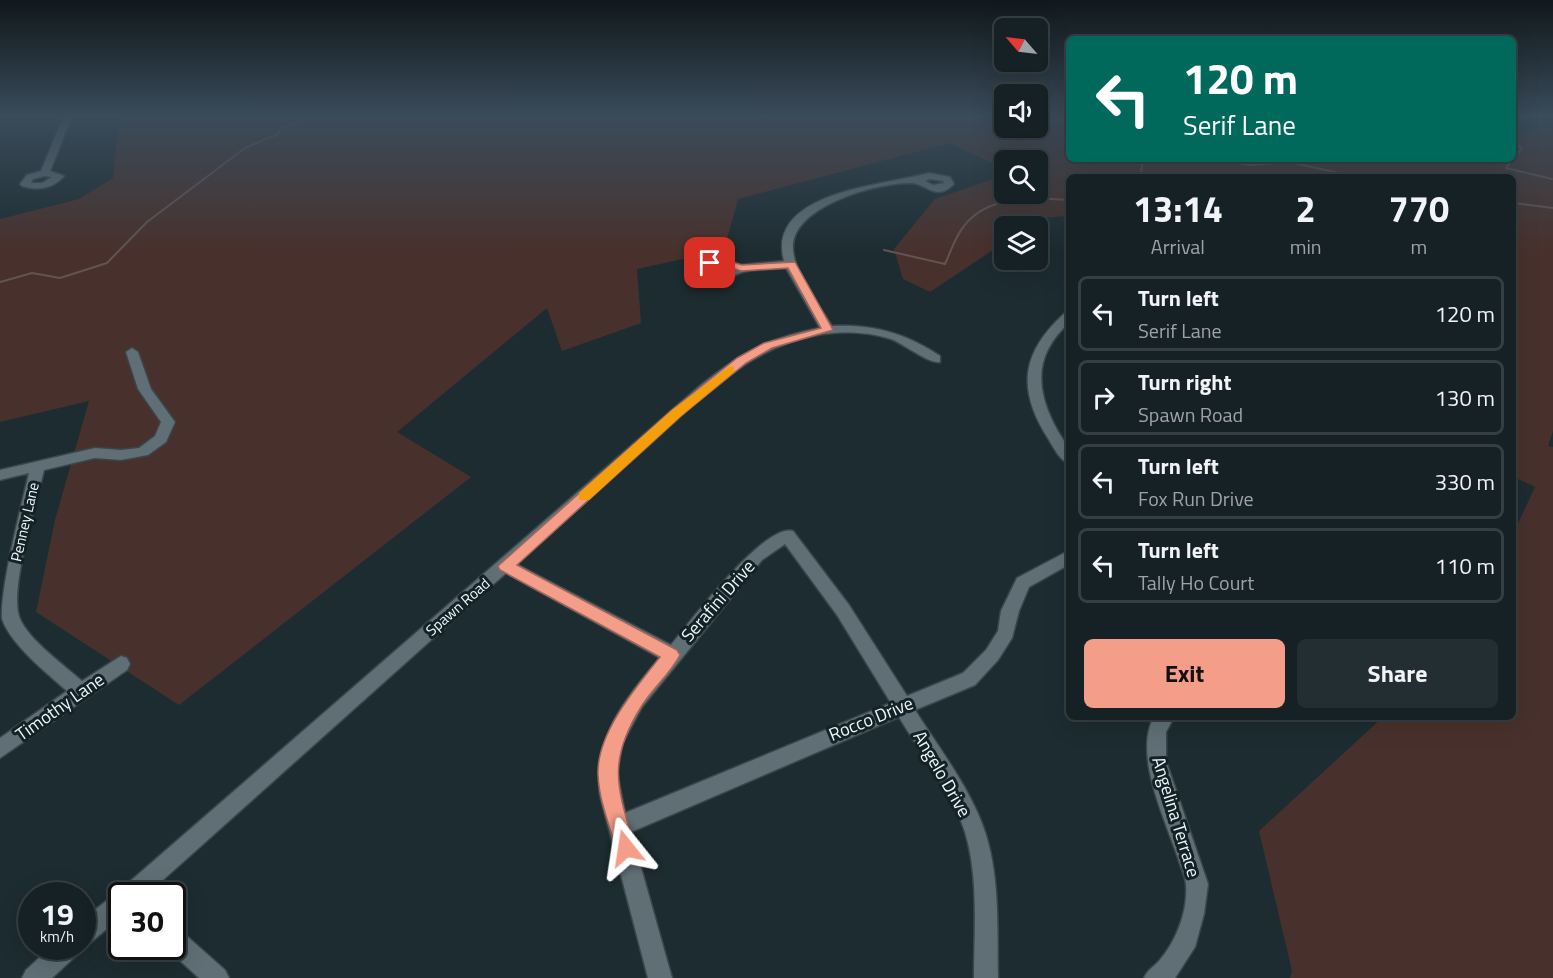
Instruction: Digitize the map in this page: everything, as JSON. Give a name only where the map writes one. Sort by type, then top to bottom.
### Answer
[{"type":"street","points":[[45,173],[50,162]]},
{"type":"street","points":[[828,330],[791,264],[787,239],[793,225],[810,210],[837,196],[902,181],[918,180]]},
{"type":"street","points":[[741,268],[791,264]]},
{"type":"street","points":[[1066,319],[1052,332],[1040,350],[1035,387],[1039,405],[1049,427],[1066,453]]},
{"type":"street","name":"Spawn Road","points":[[144,882],[506,566],[677,413],[742,361],[768,346],[828,330],[861,330],[892,336],[911,342],[935,359]]},
{"type":"street","points":[[0,475],[95,453],[121,455],[143,452],[161,439],[168,422],[145,388],[132,352]]},
{"type":"street","name":"Penney Lane","points":[[38,466],[9,594],[9,612],[18,631],[81,692]]},
{"type":"street","name":"Serafini Drive","points":[[660,978],[610,795],[607,773],[614,743],[635,702],[672,655],[756,556],[787,535]]},
{"type":"street","name":"Angelo Drive","points":[[787,535],[810,562],[962,804],[978,845],[984,902],[986,978]]},
{"type":"street","name":"Rocco Drive","points":[[620,826],[969,679],[992,655],[1006,633],[1010,611],[1023,583],[1066,558]]},
{"type":"street","points":[[506,566],[672,655]]},
{"type":"street","name":"Timothy Lane","points":[[0,749],[121,664]]},
{"type":"street","name":"Angelina Terrace","points":[[1156,978],[1166,970],[1184,947],[1193,914],[1197,884],[1156,761],[1154,741],[1162,720]]},
{"type":"street","points":[[96,923],[108,913]]},
{"type":"street","points":[[186,950],[217,978]]},
{"type":"street","points":[[34,978],[54,960]]},
{"type":"shaded area","points":[[115,162],[879,162],[738,199],[724,250],[637,269],[641,323],[562,351],[547,308],[397,432],[471,477],[179,705],[36,612],[55,520],[89,401],[0,422],[0,219],[79,199],[113,178]]},
{"type":"shaded area","points":[[1048,162],[1553,162],[1553,431],[1548,446],[1553,447],[1553,978],[1290,978],[1292,971],[1259,831],[1380,720],[1516,720],[1516,528],[1535,487],[1516,478],[1516,174],[1066,174],[1066,216],[994,216],[994,249],[930,292],[903,279],[894,249],[935,199],[994,179],[994,204],[1048,204]]},
{"type":"waterway","points":[[0,282],[32,273],[60,278],[107,263],[147,222],[227,162]]},
{"type":"waterway","points":[[1140,174],[1142,162]]},
{"type":"waterway","points":[[1230,162],[1251,165],[1289,162]]},
{"type":"waterway","points":[[1289,162],[1343,174]]},
{"type":"waterway","points":[[1511,162],[1506,168],[1552,179]]},
{"type":"waterway","points":[[884,250],[945,264],[961,230],[974,216],[986,208],[1013,200],[1066,200]]},
{"type":"waterway","points":[[1516,203],[1553,208]]},
{"type":"slow traffic","points":[[584,496],[677,413],[730,370]]},
{"type":"route","points":[[626,848],[610,795],[607,773],[614,743],[635,702],[672,655],[506,566],[677,413],[742,361],[768,346],[806,334],[828,330],[791,264],[741,268],[720,261],[710,263]]}]
